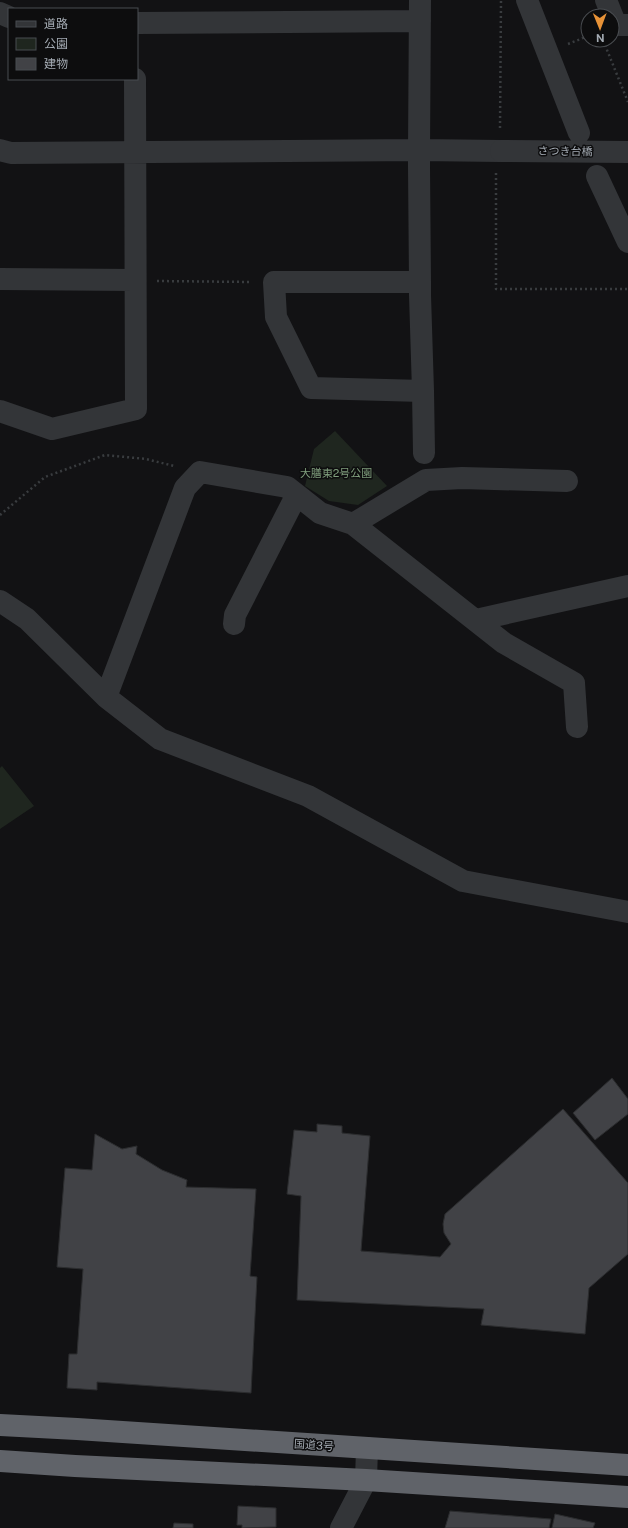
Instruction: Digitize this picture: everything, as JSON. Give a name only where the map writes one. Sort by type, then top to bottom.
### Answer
[{"type":"highway","name":"国道3号","points":[[0,1425],[628,1465]]},
{"type":"highway","points":[[0,1461],[90,1467],[366,1480],[628,1497]]},
{"type":"street","points":[[528,0],[580,133]]},
{"type":"street","points":[[606,0],[616,25],[628,25]]},
{"type":"street","points":[[138,23],[420,11],[420,282],[424,453]]},
{"type":"street","points":[[0,411],[52,429],[136,409],[135,80]]},
{"type":"street","name":"さつき台橋","points":[[0,150],[11,153],[419,150],[499,159],[628,152]]},
{"type":"street","points":[[597,176],[628,242]]},
{"type":"street","points":[[0,279],[135,280]]},
{"type":"street","points":[[420,282],[274,282],[276,318],[311,388],[423,391]]},
{"type":"street","points":[[106,697],[185,488],[200,472],[287,487],[296,496],[320,513],[353,524],[504,643],[574,683],[577,727]]},
{"type":"street","points":[[353,524],[426,480],[462,478],[567,481]]},
{"type":"street","points":[[234,624],[235,615],[296,496]]},
{"type":"street","points":[[476,620],[628,586]]},
{"type":"street","points":[[0,601],[27,619],[106,697],[160,739],[308,796],[464,881],[628,912]]},
{"type":"street","points":[[341,1528],[366,1480],[367,1448]]},
{"type":"path","points":[[500,129],[501,0]]},
{"type":"path","points":[[606,48],[628,102]]},
{"type":"path","points":[[499,159],[496,289],[628,289]]},
{"type":"path","points":[[135,280],[274,282]]},
{"type":"path","points":[[0,515],[45,477],[105,455],[146,458],[200,472]]},
{"type":"green space","name":"大膳東2号公園","points":[[335,431],[387,486],[358,505],[329,501],[305,486],[314,449]]},
{"type":"green space","points":[[2,766],[34,806],[0,829],[0,768]]},
{"type":"building","points":[[612,1078],[628,1099],[628,1114],[595,1140],[573,1113]]},
{"type":"building","points":[[563,1109],[628,1183],[628,1254],[589,1288],[585,1334],[481,1325],[484,1309],[297,1300],[301,1196],[287,1194],[294,1130],[317,1132],[317,1124],[342,1126],[342,1133],[370,1136],[361,1251],[440,1257],[451,1244],[444,1233],[443,1224],[445,1214]]},
{"type":"building","points":[[95,1134],[122,1149],[137,1146],[136,1154],[162,1170],[187,1180],[186,1187],[256,1189],[250,1276],[257,1277],[251,1393],[97,1382],[97,1390],[67,1388],[69,1354],[77,1354],[83,1269],[57,1267],[65,1168],[92,1170]]},
{"type":"building","points":[[238,1506],[276,1508],[276,1527],[242,1528],[242,1525],[237,1525]]},
{"type":"building","points":[[450,1511],[551,1519],[549,1528],[445,1528]]},
{"type":"building","points":[[555,1514],[595,1523],[593,1528],[552,1528]]},
{"type":"building","points":[[174,1523],[193,1524],[193,1528],[173,1528]]}]
